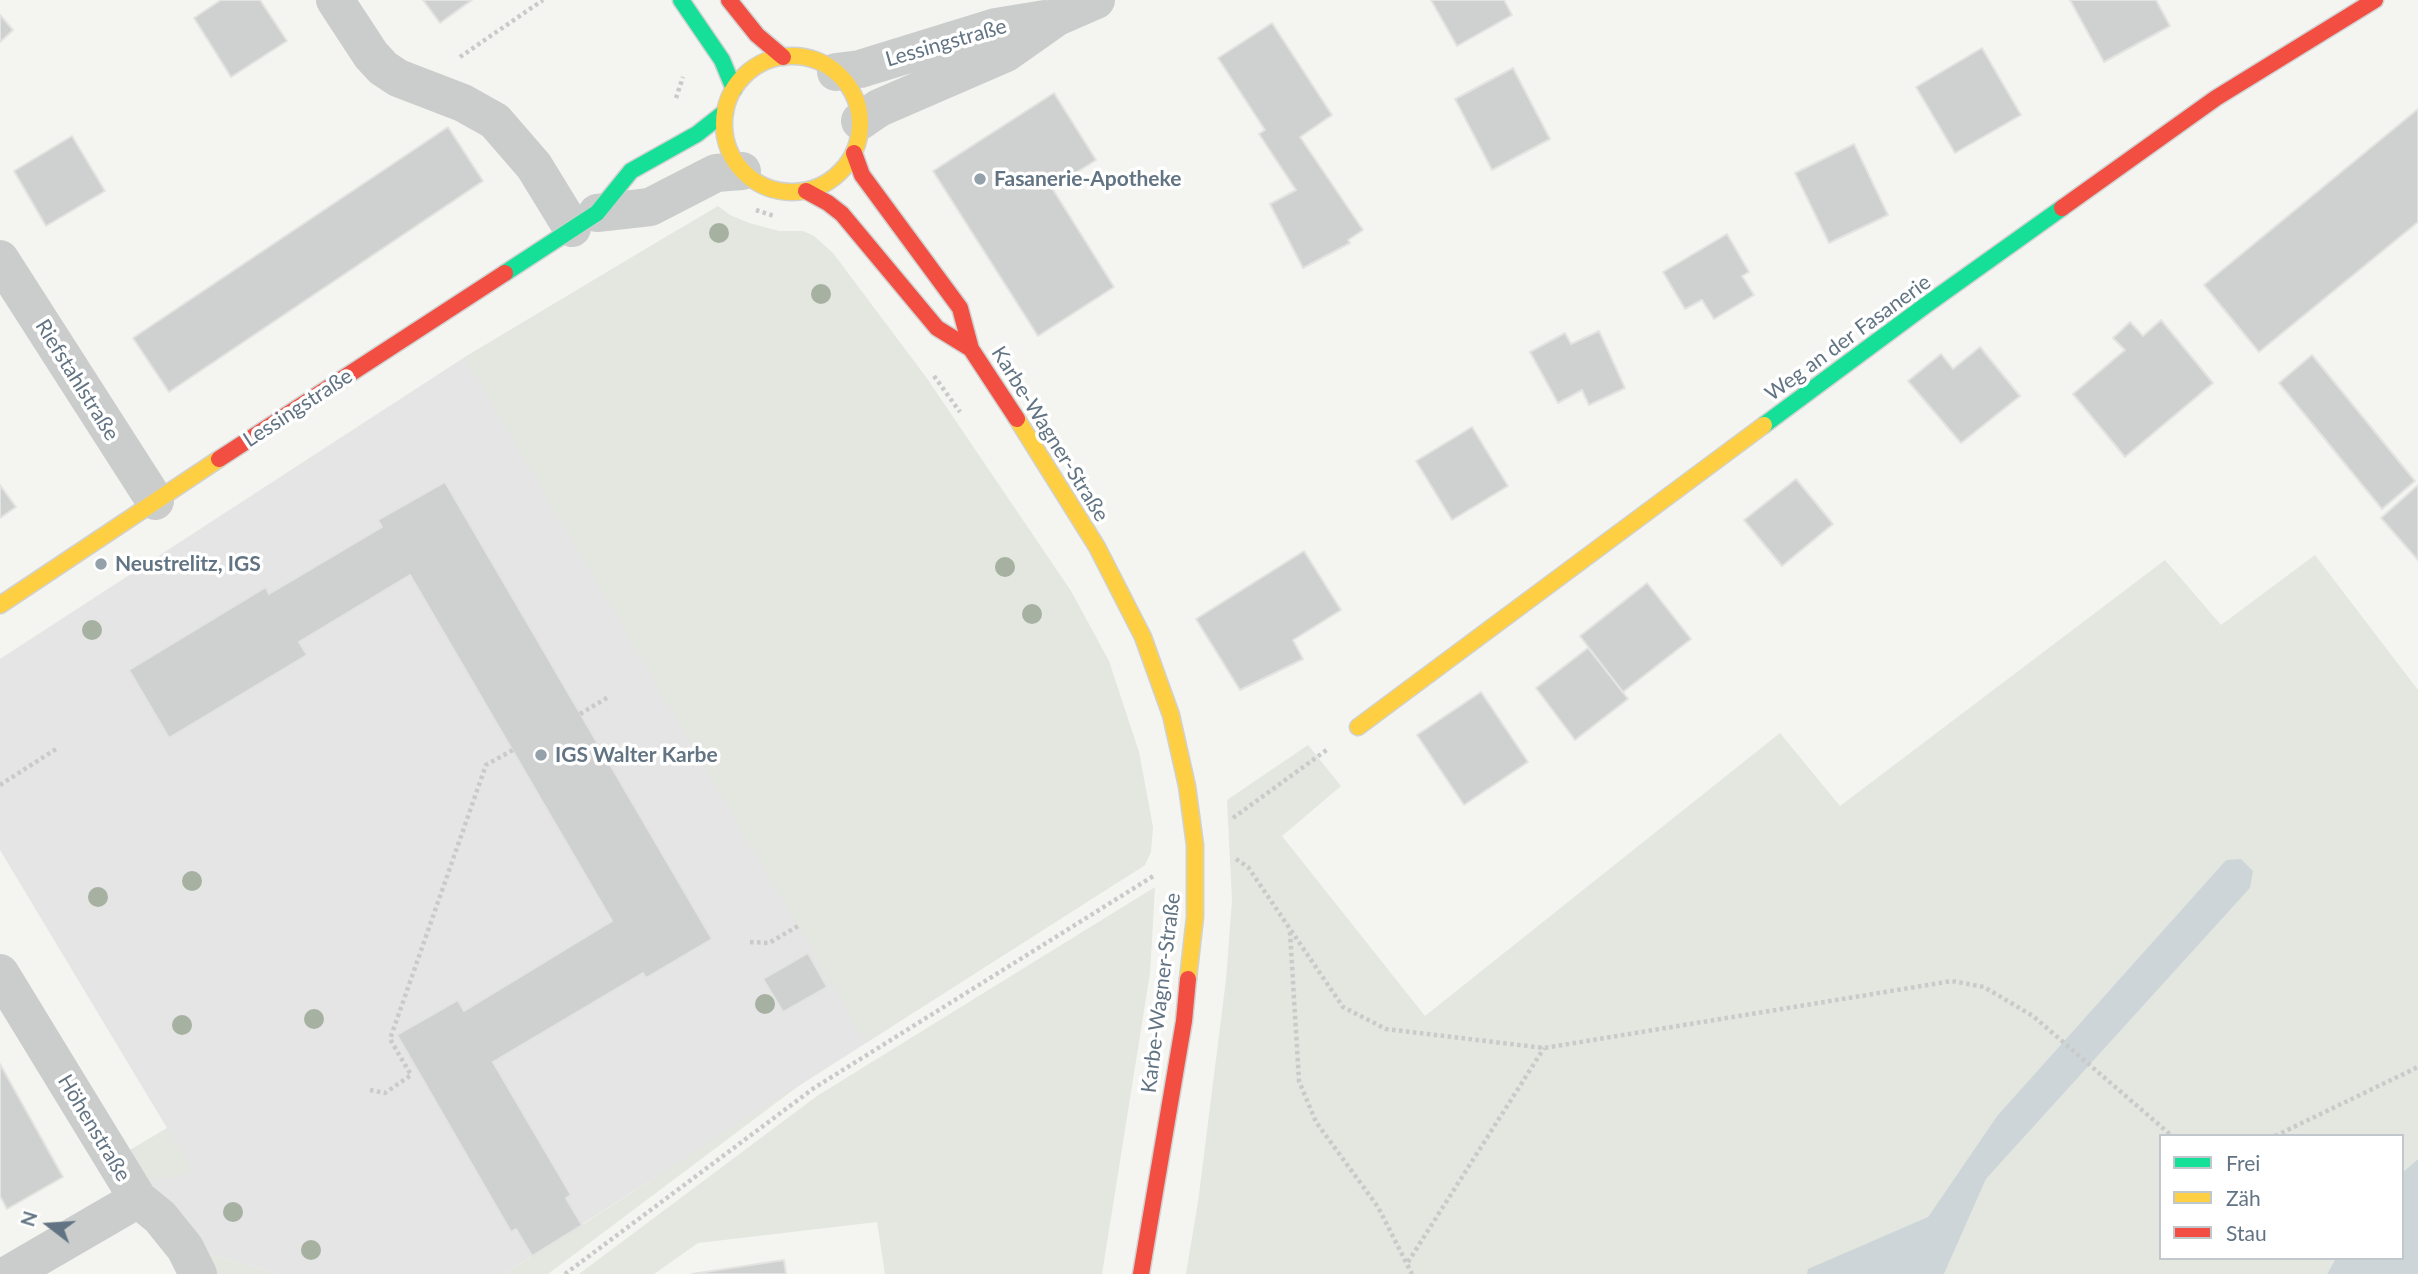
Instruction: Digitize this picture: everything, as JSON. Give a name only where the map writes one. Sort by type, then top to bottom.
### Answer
[{"type":"street","points":[[335,0],[371,55],[383,68],[398,78],[463,103],[495,121],[584,220]]},
{"type":"street","points":[[681,0],[722,60],[734,89]]},
{"type":"street","points":[[729,0],[757,35],[783,57]]},
{"type":"street","name":"Lessingstraße","points":[[857,137],[878,107],[1006,52],[1057,17],[1096,0]]},
{"type":"street","name":"Weg an der Fasanerie","points":[[1358,727],[1926,305],[2216,98],[2375,0]]},
{"type":"street","name":"Lessingstraße","points":[[836,72],[860,69],[996,27],[1057,17]]},
{"type":"street","points":[[783,57],[813,59],[836,72],[850,90],[857,137],[844,169],[832,180],[807,191],[781,192],[764,187],[742,171],[727,147],[723,125],[724,112],[734,89],[747,73],[759,65],[783,57]]},
{"type":"street","name":"Lessingstraße","points":[[0,605],[584,220],[631,171],[698,134],[724,112]]},
{"type":"street","name":"Karbe-Wagner-Straße","points":[[857,137],[862,174],[960,308],[971,349],[1097,547],[1143,637],[1171,715],[1187,786],[1195,845],[1195,917],[1184,1021],[1141,1274]]},
{"type":"street","name":"Lessingstraße","points":[[584,220],[650,207],[716,173],[742,171]]},
{"type":"street","name":"Karbe-Wagner-Straße","points":[[807,191],[842,214],[937,328],[971,349]]},
{"type":"street","name":"Riefstahlstraße","points":[[0,259],[155,501]]},
{"type":"street","name":"Höhenstraße","points":[[0,973],[138,1199],[160,1217],[185,1248],[198,1274]]},
{"type":"street","points":[[9,1274],[138,1199]]},
{"type":"path","points":[[434,93],[438,77],[447,65],[543,0]]},
{"type":"path","points":[[674,102],[685,65]]},
{"type":"path","points":[[932,373],[962,416]]},
{"type":"path","points":[[580,714],[610,695]]},
{"type":"path","points":[[1232,818],[1358,727]]},
{"type":"path","points":[[0,785],[56,749]]},
{"type":"path","points":[[370,1090],[385,1093],[411,1075],[390,1039],[486,765],[513,750]]},
{"type":"path","points":[[1230,859],[1237,859],[1248,867],[1343,1007],[1386,1029],[1544,1048],[1952,981],[1984,988],[2033,1016],[2170,1134]]},
{"type":"path","points":[[565,1274],[814,1088],[1154,875]]},
{"type":"path","points":[[750,942],[769,943],[798,926]]},
{"type":"path","points":[[1290,930],[1299,1081],[1316,1122],[1378,1207],[1412,1274]]},
{"type":"path","points":[[1408,1263],[1544,1048]]},
{"type":"path","points":[[2280,1134],[2418,1067]]},
{"type":"shaded area","points":[[718,206],[730,215],[749,223],[779,231],[803,231],[814,236],[833,253],[926,377],[1071,591],[1109,661],[1139,752],[1153,827],[1151,852],[1145,865],[866,1042],[465,357]]},
{"type":"shaded area","name":"IGS Walter Karbe","points":[[679,229],[1145,865],[504,1274],[281,1274],[206,1254],[147,1180],[130,1150],[167,1128],[0,850],[0,659],[465,357]]},
{"type":"shaded area","points":[[2315,555],[2418,690],[2418,1159],[2404,1171],[2404,1134],[2159,1134],[2159,1260],[2335,1260],[2327,1274],[1944,1274],[1986,1179],[2250,888],[2226,860],[1997,1116],[1928,1217],[1875,1274],[1186,1274],[1198,1202],[1226,980],[1232,900],[1227,800],[1308,745],[1341,786],[1282,836],[1425,1016],[1780,733],[1840,806],[2165,560],[2221,625]]},
{"type":"shaded area","points":[[2241,859],[2253,871],[2250,888],[1986,1179],[1944,1274],[1807,1274],[1808,1269],[1928,1217],[1997,1116],[2226,860]]},
{"type":"shaded area","points":[[1155,887],[1150,973],[1102,1274],[885,1274],[877,1222],[698,1243],[654,1274],[579,1274],[817,1096]]},
{"type":"shaded area","points":[[809,1078],[548,1274],[504,1274],[582,1225]]},
{"type":"shaded area","points":[[167,1129],[191,1170],[174,1178],[147,1180],[130,1150]]},
{"type":"shaded area","points":[[2418,1159],[2418,1274],[2327,1274],[2335,1260],[2404,1260],[2404,1171]]},
{"type":"shaded area","points":[[206,1254],[281,1274],[216,1274]]},
{"type":"building","points":[[221,0],[260,0],[287,41],[231,77],[194,18]]},
{"type":"building","points":[[423,0],[472,0],[440,23]]},
{"type":"building","points":[[1431,0],[1504,0],[1512,15],[1457,46]]},
{"type":"building","points":[[2070,0],[2156,0],[2170,26],[2104,62]]},
{"type":"building","points":[[0,15],[13,30],[0,42]]},
{"type":"building","points":[[1272,23],[1332,115],[1300,137],[1363,230],[1348,240],[1350,243],[1303,268],[1270,204],[1296,190],[1259,134],[1265,130],[1218,58]]},
{"type":"building","points":[[1982,48],[2021,115],[1955,153],[1916,87]]},
{"type":"building","points":[[1513,68],[1550,139],[1492,170],[1455,99]]},
{"type":"building","points":[[1054,93],[1096,160],[1052,188],[1114,287],[1038,336],[933,171]]},
{"type":"building","points":[[2418,109],[2418,222],[2259,352],[2204,285]]},
{"type":"building","points":[[448,127],[483,181],[169,392],[133,338]]},
{"type":"building","points":[[72,136],[105,191],[46,226],[14,171]]},
{"type":"building","points":[[1854,144],[1888,215],[1829,243],[1795,173]]},
{"type":"building","points":[[1727,234],[1749,272],[1742,276],[1754,295],[1714,319],[1702,300],[1685,309],[1663,272]]},
{"type":"building","points":[[2161,320],[2213,383],[2125,457],[2073,394],[2125,350],[2113,338],[2130,322],[2143,336]]},
{"type":"building","points":[[1599,331],[1625,388],[1589,405],[1582,390],[1558,403],[1530,352],[1565,333],[1571,344]]},
{"type":"building","points":[[1980,347],[2020,396],[1961,443],[1908,381],[1941,354],[1953,369]]},
{"type":"building","points":[[2312,355],[2415,481],[2382,509],[2279,383]]},
{"type":"building","points":[[1472,427],[1508,486],[1452,520],[1416,461]]},
{"type":"building","points":[[1796,479],[1833,524],[1782,566],[1744,520]]},
{"type":"building","points":[[445,482],[712,939],[646,978],[643,973],[493,1062],[571,1195],[566,1198],[582,1225],[532,1256],[516,1229],[511,1232],[397,1035],[458,1000],[464,1011],[612,921],[410,575],[299,642],[307,655],[169,738],[129,670],[266,587],[269,594],[382,527],[378,520]]},
{"type":"building","points":[[0,485],[16,507],[0,518]]},
{"type":"building","points":[[2418,485],[2418,560],[2381,518]]},
{"type":"building","points":[[1304,551],[1341,610],[1293,640],[1303,659],[1240,690],[1196,619]]},
{"type":"building","points":[[1647,583],[1691,639],[1623,692],[1580,636]]},
{"type":"building","points":[[1588,648],[1628,699],[1575,740],[1536,688]]},
{"type":"building","points":[[1481,692],[1528,762],[1464,805],[1417,735]]},
{"type":"building","points":[[808,953],[827,987],[783,1012],[763,979]]},
{"type":"building","points":[[0,1064],[63,1177],[7,1209],[0,1196]]},
{"type":"building","points":[[784,1260],[786,1274],[692,1274]]},
{"type":"traffic: fast","points":[[681,0],[722,60],[734,89]]},
{"type":"traffic: fast","points":[[505,273],[597,213],[631,171],[697,134],[725,112]]},
{"type":"traffic: fast","points":[[1764,425],[2062,208]]},
{"type":"traffic: slow","points":[[792,56],[818,61],[840,76],[855,98],[860,124],[855,150],[840,172],[818,187],[792,192],[766,187],[744,172],[729,150],[724,124],[729,98],[744,76],[766,61],[792,56]]},
{"type":"traffic: slow","points":[[1017,419],[1097,547],[1143,637],[1171,715],[1187,786],[1195,845],[1195,917],[1188,979]]},
{"type":"traffic: slow","points":[[1358,727],[1764,425]]},
{"type":"traffic: slow","points":[[0,605],[219,459]]},
{"type":"traffic: jam","points":[[729,0],[757,35],[783,57]]},
{"type":"traffic: jam","points":[[2062,208],[2216,98],[2375,0]]},
{"type":"traffic: jam","points":[[854,153],[862,175],[960,308],[971,349],[1017,419]]},
{"type":"traffic: jam","points":[[806,191],[842,214],[937,328],[971,349]]},
{"type":"traffic: jam","points":[[219,459],[505,273]]},
{"type":"traffic: jam","points":[[1141,1274],[1184,1021],[1188,979]]},
{"type":"place","name":"Fasanerie-Apotheke","points":[[980,179]]},
{"type":"place","name":"Neustrelitz, IGS","points":[[101,564]]},
{"type":"place","name":"IGS Walter Karbe","points":[[541,755]]}]
